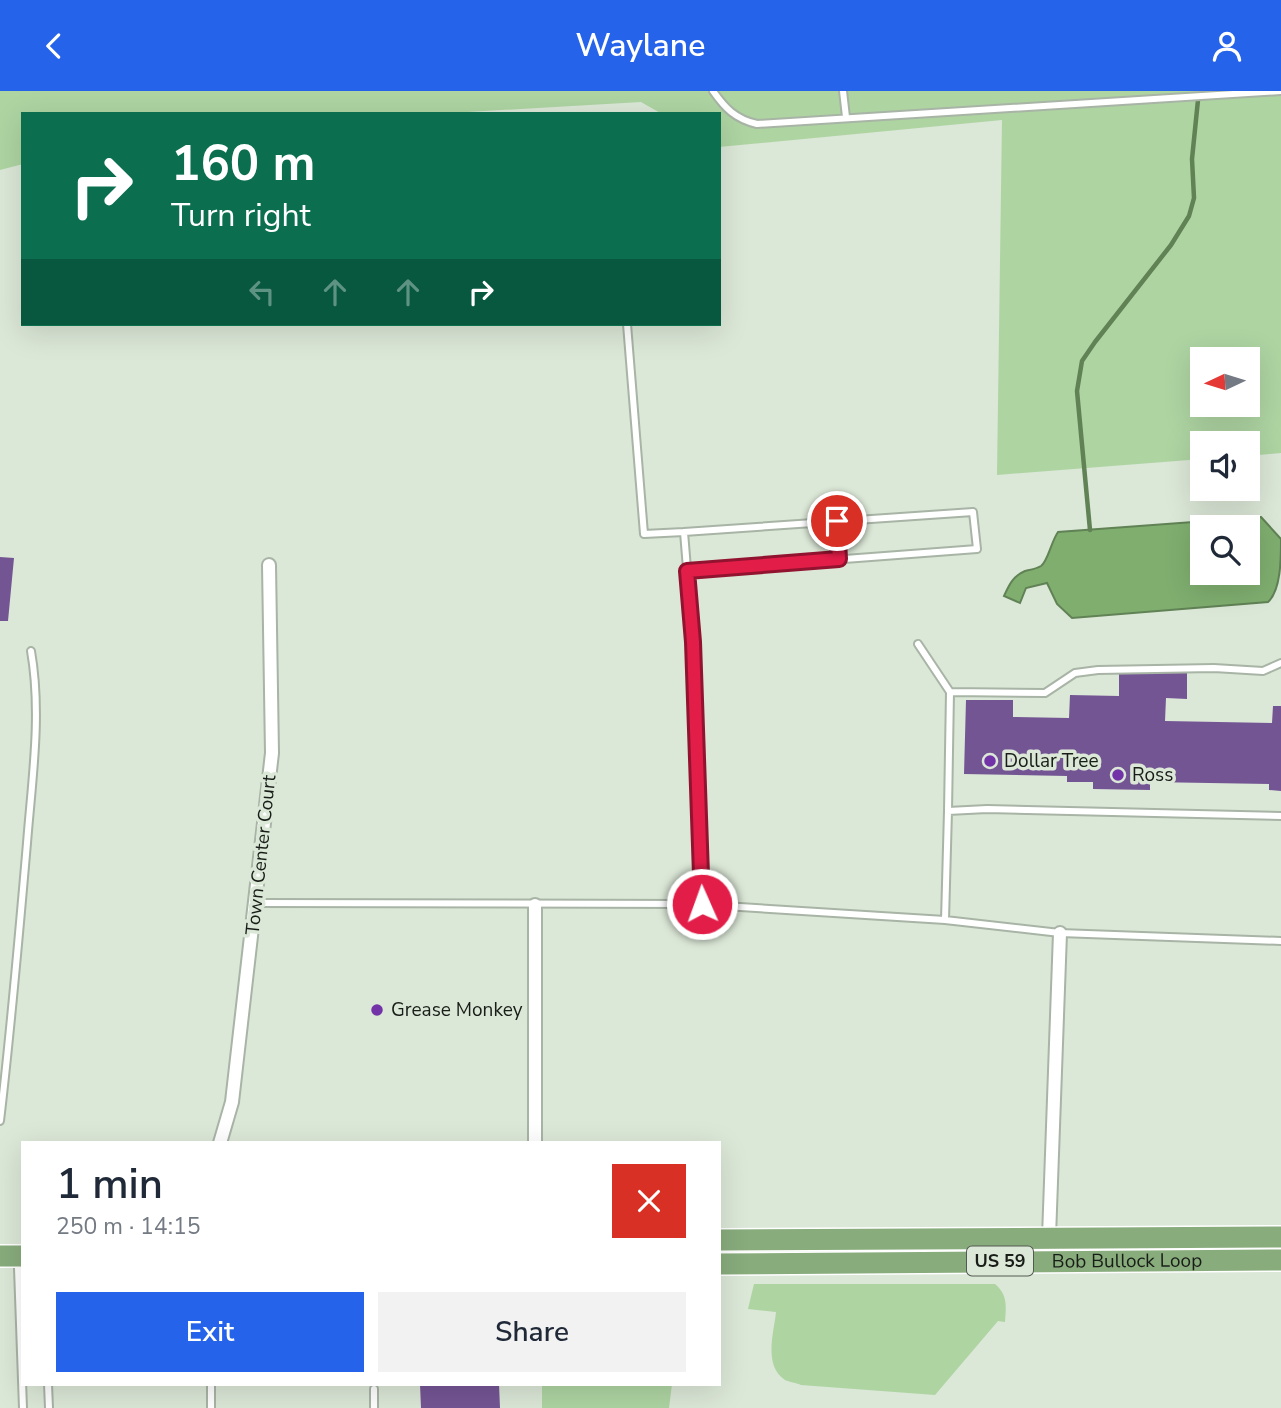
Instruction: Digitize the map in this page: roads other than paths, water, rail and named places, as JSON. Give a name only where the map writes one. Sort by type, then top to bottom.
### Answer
[{"type":"highway","name":"Bob Bullock Loop","points":[[721,1240],[1281,1237]]},
{"type":"highway","points":[[0,1244],[21,1244]]},
{"type":"highway","name":"Bob Bullock Loop","points":[[721,1264],[1281,1260]]},
{"type":"street","name":"Town Center Court","points":[[221,1141],[233,1102],[272,753],[269,565]]},
{"type":"street","points":[[535,905],[535,1141]]},
{"type":"street","points":[[1049,1237],[1060,933]]},
{"type":"lane","points":[[713,91],[727,111],[757,124],[1281,91]]},
{"type":"lane","points":[[843,91],[846,117]]},
{"type":"lane","points":[[626,326],[644,534],[974,512],[977,549],[687,571]]},
{"type":"lane","points":[[837,521],[839,559]]},
{"type":"lane","points":[[684,532],[693,642],[702,904]]},
{"type":"lane","points":[[918,644],[950,692],[946,920]]},
{"type":"lane","points":[[0,1121],[36,741],[36,675],[32,650]]},
{"type":"lane","points":[[950,692],[1045,693],[1075,673],[1098,670],[1214,668],[1263,671],[1281,663]]},
{"type":"lane","points":[[948,811],[1281,816]]},
{"type":"lane","points":[[257,902],[702,904],[946,920],[1060,933],[1281,941]]},
{"type":"lane","points":[[0,1035],[9,1036]]},
{"type":"lane","points":[[13,1263],[21,1379]]},
{"type":"lane","points":[[21,1386],[23,1408]]},
{"type":"lane","points":[[48,1386],[48,1408]]},
{"type":"lane","points":[[211,1386],[211,1408]]},
{"type":"lane","points":[[374,1389],[374,1408]]},
{"type":"waterway","points":[[1090,530],[1077,391],[1082,361],[1171,245],[1189,216],[1194,198],[1192,159],[1198,100]]},
{"type":"place","name":"Dollar Tree","points":[[990,761]]},
{"type":"place","name":"Ross","points":[[1118,775]]},
{"type":"place","name":"Grease Monkey","points":[[377,1010]]}]
